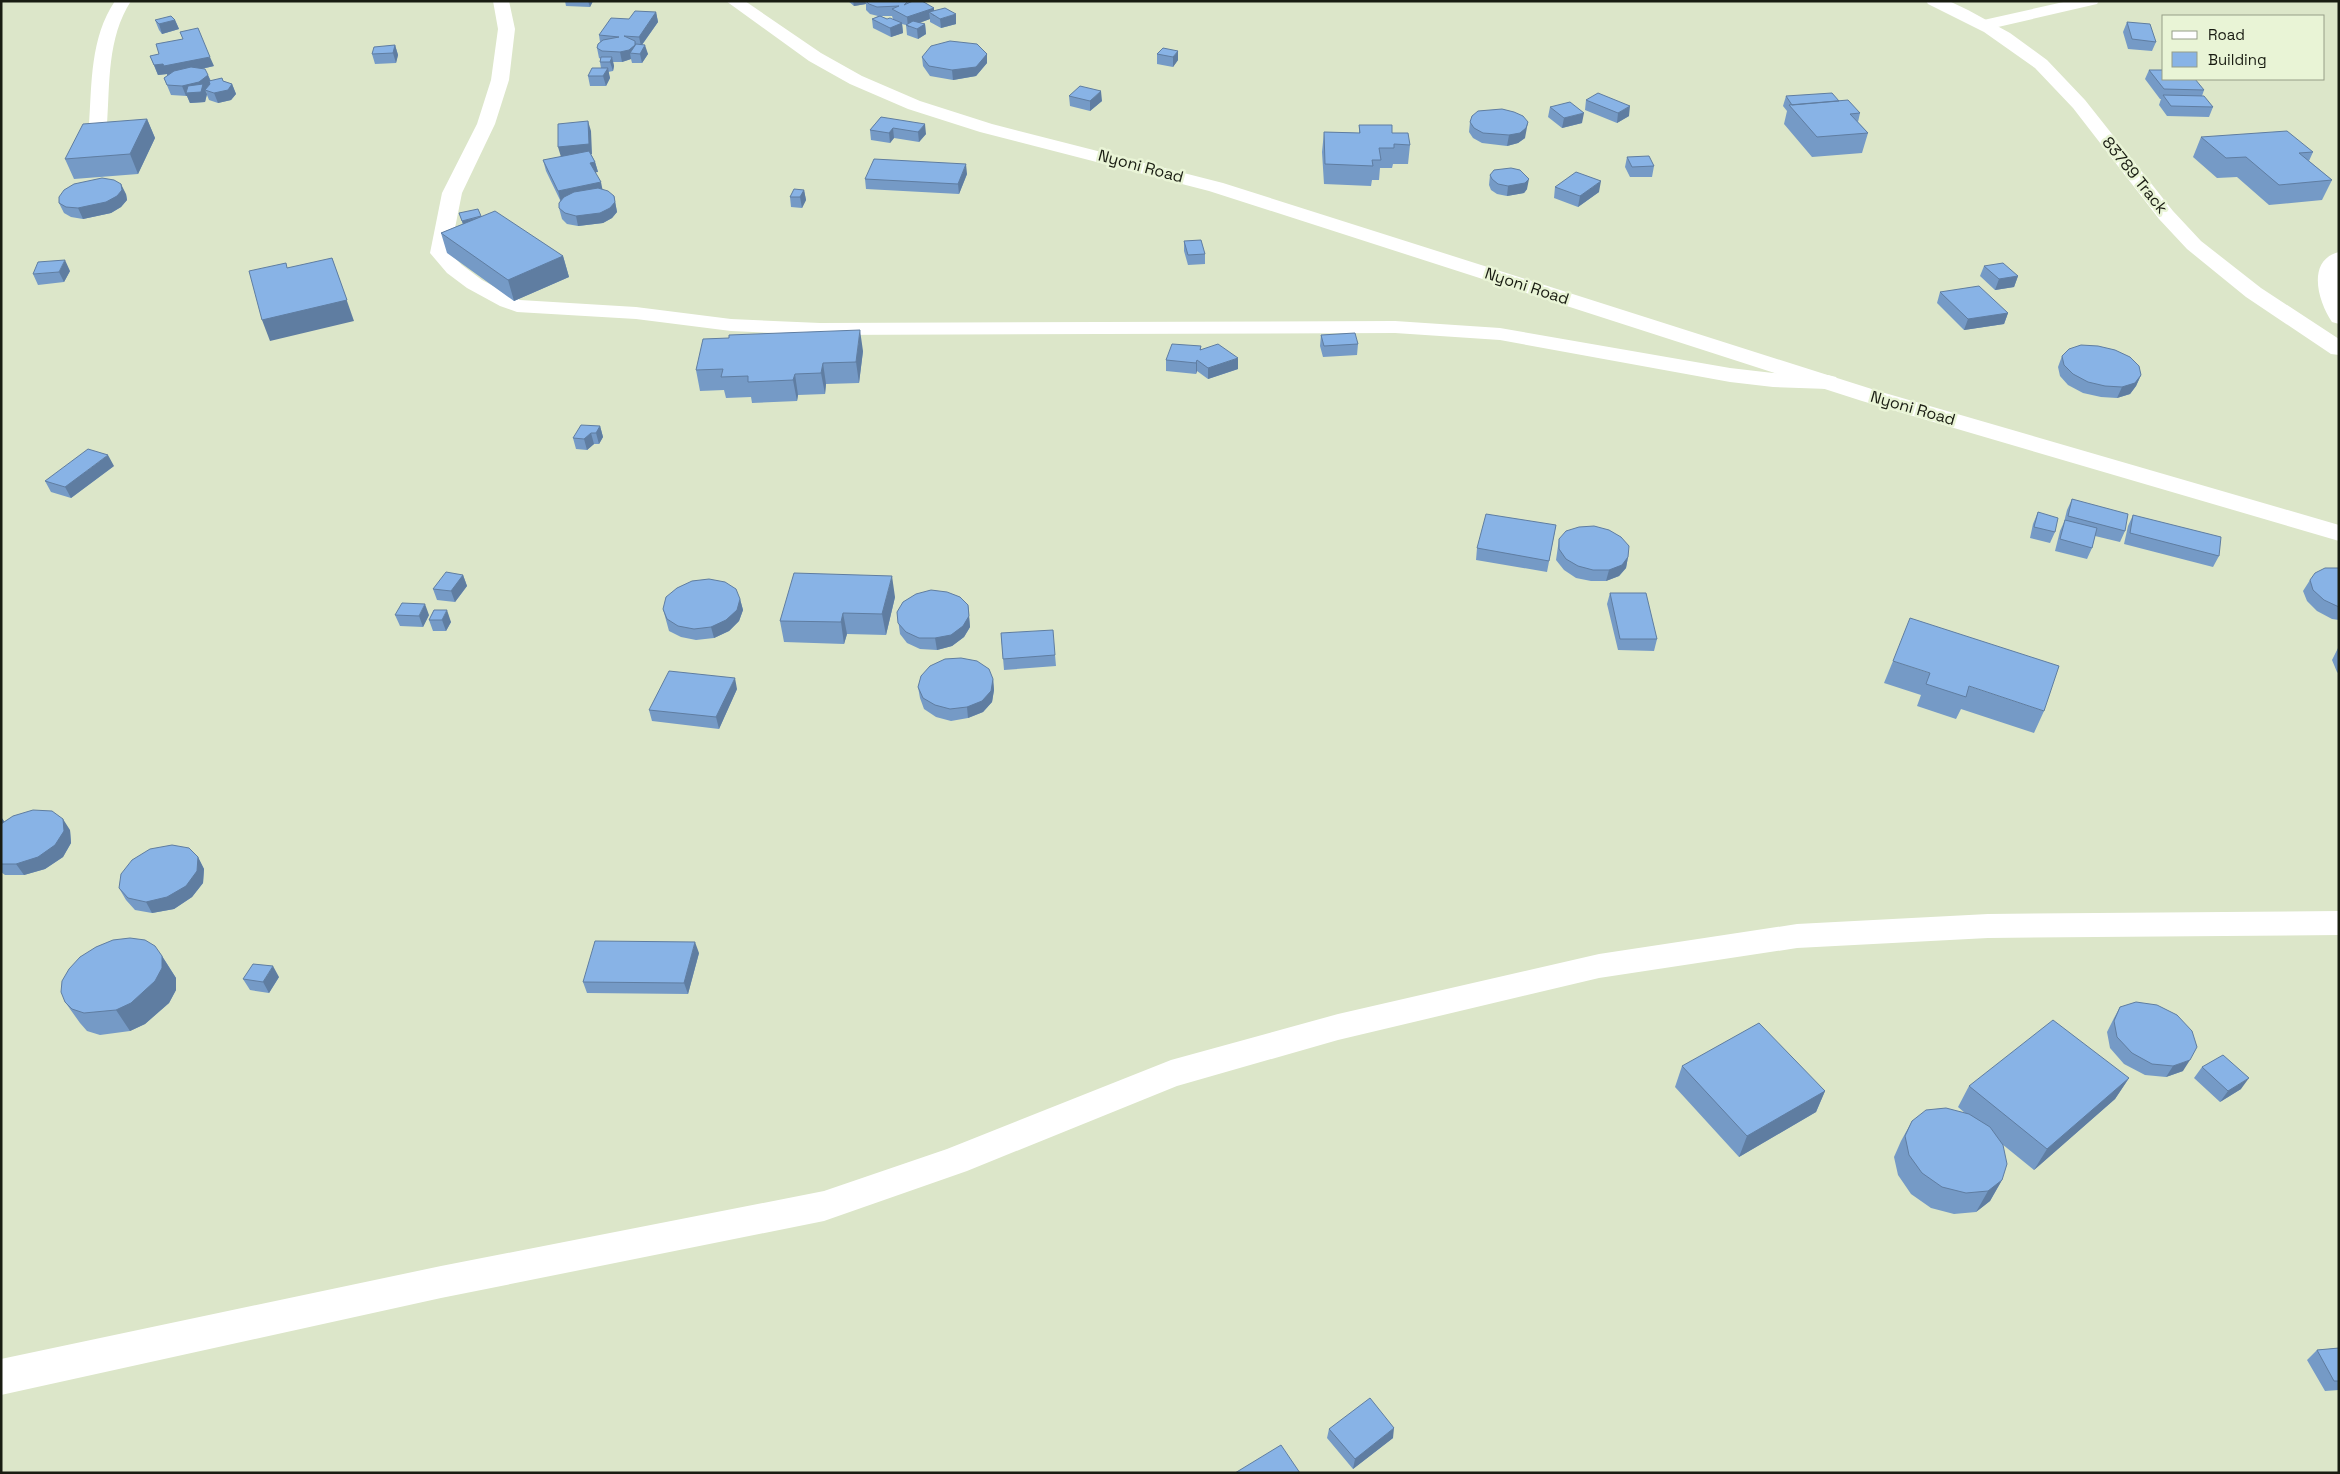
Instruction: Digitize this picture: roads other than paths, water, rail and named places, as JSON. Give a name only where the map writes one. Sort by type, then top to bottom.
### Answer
[{"type":"street","points":[[98,125],[107,31],[112,15],[123,1]]},
{"type":"street","points":[[501,1],[506,11],[506,36],[498,85],[486,124],[452,193],[440,253],[447,263],[499,300],[517,306],[636,313],[731,325],[820,329],[1395,327],[1455,330],[1567,345],[1730,375],[1828,382]]},
{"type":"street","name":"Nyoni Road","points":[[735,1],[815,57],[856,80],[914,105],[986,128],[1216,186],[1828,382],[2339,533]]},
{"type":"street","name":"83789 Track","points":[[1934,1],[2011,41],[2041,64],[2072,96],[2175,225],[2203,254],[2300,324],[2339,349]]},
{"type":"street","points":[[1985,26],[2091,1]]},
{"type":"street","points":[[2339,258],[2331,263],[2327,272],[2328,290],[2339,318]]},
{"type":"street","points":[[1,1377],[441,1282],[824,1206],[955,1161],[1171,1074],[1338,1027],[1599,966],[1797,936],[1988,926],[2339,924]]}]
